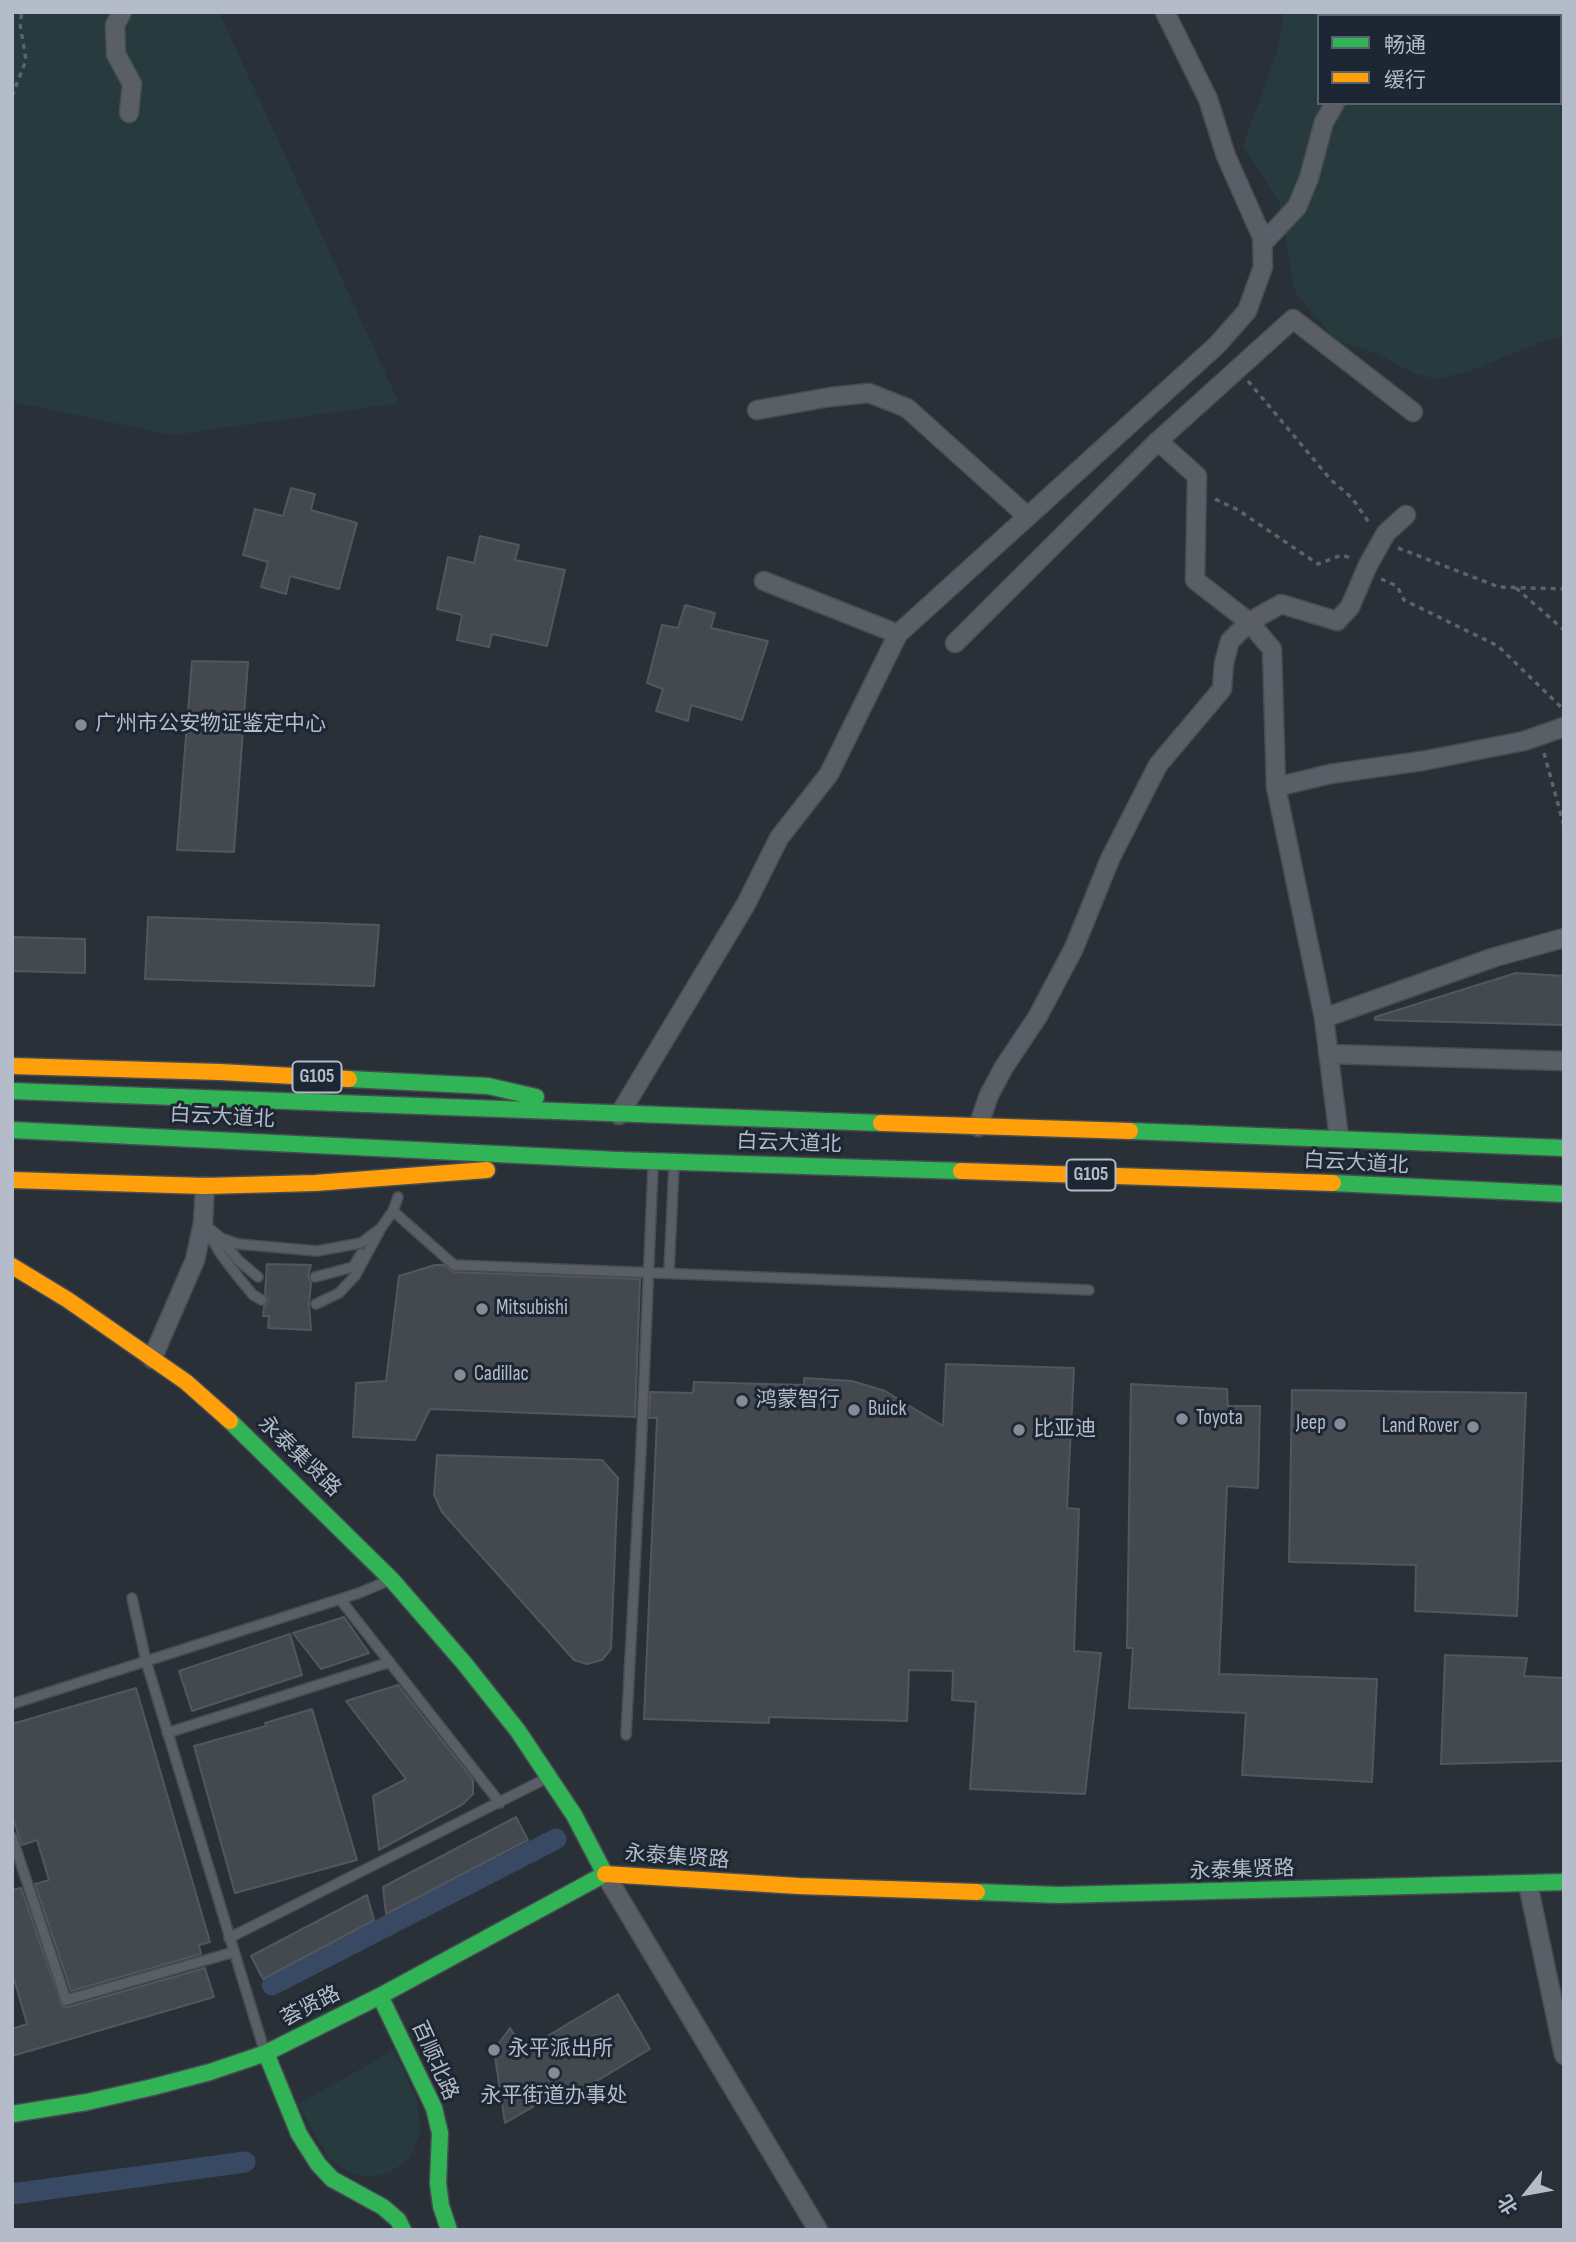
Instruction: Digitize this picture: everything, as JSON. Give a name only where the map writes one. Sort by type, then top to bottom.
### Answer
[{"type":"main road","name":"G105","points":[[12,1066],[220,1072],[488,1086],[620,1115]]},
{"type":"main road","name":"白云大道北","points":[[12,1091],[1564,1148]]},
{"type":"main road","name":"白云大道北","points":[[12,1130],[618,1160],[1306,1182],[1564,1194]]},
{"type":"main road","name":"G105","points":[[12,1180],[205,1186],[315,1182],[618,1160]]},
{"type":"main road","name":"永泰集贤路","points":[[12,1266],[68,1300],[186,1382],[246,1435],[391,1580],[464,1663],[550,1777],[574,1815],[605,1874],[799,1886],[1059,1895],[1564,1882]]},
{"type":"main road","name":"荟贤路","points":[[12,2114],[87,2102],[153,2087],[266,2053],[380,1996],[605,1874]]},
{"type":"main road","name":"百顺北路","points":[[380,1996],[434,2108],[440,2133],[438,2183],[441,2206],[449,2230]]},
{"type":"main road","points":[[266,2053],[299,2134],[318,2164],[332,2179],[383,2207],[398,2220],[403,2230]]},
{"type":"street","points":[[122,12],[115,25],[116,54],[132,84],[129,113]]},
{"type":"street","points":[[620,1115],[746,904],[779,838],[829,774],[898,634],[1217,345],[1247,310],[1263,267],[1262,237],[1226,156],[1208,99],[1165,12]]},
{"type":"street","points":[[1262,244],[1297,207],[1309,178],[1324,122],[1334,105]]},
{"type":"street","points":[[955,643],[1158,441],[1293,319],[1413,412]]},
{"type":"street","points":[[757,410],[869,393],[907,408],[1027,516]]},
{"type":"street","points":[[1158,441],[1197,477],[1195,580],[1248,622],[1272,649],[1276,787],[1324,1018],[1339,1138]]},
{"type":"street","points":[[978,1127],[989,1095],[1038,1016],[1073,948],[1110,859],[1158,765],[1222,689],[1224,663],[1230,641],[1248,622],[1281,604],[1337,621],[1350,607],[1368,565],[1386,533],[1406,515]]},
{"type":"street","points":[[764,581],[898,634]]},
{"type":"street","points":[[1276,787],[1330,774],[1422,761],[1524,741],[1564,727]]},
{"type":"street","points":[[1324,1018],[1494,957],[1564,938]]},
{"type":"street","points":[[1328,1054],[1564,1061]]},
{"type":"street","points":[[152,1359],[195,1260],[203,1223],[205,1186]]},
{"type":"street","points":[[605,1874],[818,2230]]},
{"type":"street","points":[[1528,1884],[1564,2055]]},
{"type":"lane","points":[[625,1735],[641,1451],[653,1161]]},
{"type":"lane","points":[[670,1272],[674,1161]]},
{"type":"lane","points":[[316,1304],[340,1293],[355,1276],[393,1211],[398,1197]]},
{"type":"lane","points":[[393,1211],[454,1265],[1089,1290]]},
{"type":"lane","points":[[203,1223],[221,1238],[238,1260],[258,1276]]},
{"type":"lane","points":[[203,1223],[233,1269],[253,1294],[262,1300]]},
{"type":"lane","points":[[221,1238],[238,1244],[317,1251],[361,1243],[381,1228]]},
{"type":"lane","points":[[315,1277],[352,1267],[372,1235]]},
{"type":"lane","points":[[12,1704],[340,1599],[391,1580]]},
{"type":"lane","points":[[132,1598],[146,1661],[167,1733],[266,2053]]},
{"type":"lane","points":[[340,1599],[500,1802]]},
{"type":"lane","points":[[167,1733],[390,1662]]},
{"type":"lane","points":[[229,1938],[550,1777]]},
{"type":"lane","points":[[12,1837],[66,2000],[234,1952]]},
{"type":"path","points":[[12,96],[26,60],[20,24],[22,12]]},
{"type":"path","points":[[1196,490],[1238,510],[1318,564],[1342,555],[1368,565],[1370,574],[1397,586],[1404,600],[1498,646],[1564,710]]},
{"type":"path","points":[[1517,588],[1564,630]]},
{"type":"path","points":[[1539,736],[1564,826]]},
{"type":"green space","points":[[12,12],[219,12],[399,403],[173,435],[12,402]]},
{"type":"green space","points":[[1284,12],[1564,12],[1564,336],[1470,371],[1437,379],[1415,374],[1376,353],[1335,340],[1295,292],[1279,202],[1243,146],[1278,49]]},
{"type":"green space","points":[[394,2050],[417,2100],[421,2131],[409,2159],[389,2173],[371,2177],[351,2173],[330,2160],[298,2104]]},
{"type":"building","points":[[291,488],[315,494],[311,510],[357,523],[339,589],[290,576],[286,594],[261,587],[268,562],[243,555],[255,509],[283,516]]},
{"type":"building","points":[[480,536],[519,545],[515,560],[565,570],[547,646],[492,634],[489,647],[457,640],[462,615],[437,609],[448,557],[474,563]]},
{"type":"building","points":[[685,605],[715,613],[711,628],[768,641],[742,720],[691,705],[688,721],[656,711],[663,689],[647,683],[662,625],[678,628]]},
{"type":"building","points":[[192,661],[248,662],[234,852],[177,850]]},
{"type":"building","points":[[148,917],[379,925],[374,986],[145,979]]},
{"type":"building","points":[[12,937],[85,939],[85,973],[12,971]]},
{"type":"building","points":[[1516,973],[1564,976],[1564,1025],[1375,1020],[1375,1017]]},
{"type":"building","points":[[267,1264],[311,1265],[308,1276],[311,1283],[311,1330],[268,1328],[269,1316],[263,1316],[264,1307],[269,1301],[265,1294]]},
{"type":"building","points":[[435,1265],[444,1265],[454,1272],[640,1279],[635,1417],[430,1409],[415,1440],[353,1437],[356,1383],[386,1381],[399,1276]]},
{"type":"building","points":[[946,1364],[1074,1368],[1067,1508],[1079,1509],[1074,1651],[1101,1653],[1085,1794],[970,1789],[976,1702],[952,1700],[953,1671],[909,1670],[907,1721],[769,1717],[769,1723],[644,1719],[657,1418],[649,1418],[650,1392],[693,1393],[694,1382],[804,1385],[804,1378],[852,1381],[885,1391],[943,1426]]},
{"type":"building","points":[[1131,1384],[1227,1389],[1228,1406],[1260,1406],[1258,1488],[1227,1486],[1219,1674],[1377,1679],[1372,1782],[1242,1775],[1246,1713],[1129,1708],[1133,1648],[1127,1648]]},
{"type":"building","points":[[1292,1390],[1526,1393],[1517,1616],[1415,1611],[1416,1565],[1289,1562]]},
{"type":"building","points":[[437,1455],[602,1460],[618,1478],[611,1649],[602,1660],[587,1664],[574,1660],[442,1512],[434,1495]]},
{"type":"building","points":[[344,1617],[369,1653],[321,1669],[293,1633]]},
{"type":"building","points":[[290,1634],[302,1675],[192,1711],[179,1671]]},
{"type":"building","points":[[1445,1655],[1527,1658],[1524,1676],[1564,1678],[1564,1761],[1441,1764]]},
{"type":"building","points":[[398,1685],[473,1780],[473,1794],[463,1804],[379,1850],[373,1796],[406,1779],[346,1701]]},
{"type":"building","points":[[136,1688],[210,1942],[199,1945],[201,1954],[71,1991],[35,1884],[49,1880],[37,1840],[22,1845],[12,1816],[12,1724]]},
{"type":"building","points":[[312,1709],[357,1860],[235,1893],[194,1746],[266,1726],[265,1723]]},
{"type":"building","points":[[516,1817],[528,1840],[386,1914],[383,1887]]},
{"type":"building","points":[[21,1888],[62,2006],[68,2007],[205,1968],[214,1997],[12,2056],[12,2029],[27,2024],[12,1972],[12,1890]]},
{"type":"building","points":[[367,1895],[374,1920],[263,1979],[251,1956]]},
{"type":"building","name":"永平街道办事处","points":[[618,1994],[650,2049],[557,2105],[552,2096],[505,2123],[494,2050],[510,2028],[524,2050]]},
{"type":"waterway","points":[[272,1985],[556,1839]]},
{"type":"waterway","points":[[12,2194],[245,2162]]},
{"type":"traffic: fast","points":[[349,1079],[488,1086],[536,1097]]},
{"type":"traffic: fast","points":[[12,1091],[881,1123]]},
{"type":"traffic: fast","points":[[12,1130],[618,1160],[961,1171]]},
{"type":"traffic: fast","points":[[1130,1131],[1564,1148]]},
{"type":"traffic: fast","points":[[1333,1183],[1564,1194]]},
{"type":"traffic: fast","points":[[230,1421],[392,1580],[464,1663],[518,1731],[574,1815],[605,1874]]},
{"type":"traffic: fast","points":[[12,2114],[87,2102],[153,2087],[266,2053],[380,1996],[605,1874]]},
{"type":"traffic: fast","points":[[977,1892],[1059,1895],[1564,1882]]},
{"type":"traffic: fast","points":[[380,1996],[434,2108],[440,2133],[438,2183],[441,2206],[449,2230]]},
{"type":"traffic: fast","points":[[266,2053],[299,2134],[318,2164],[332,2179],[383,2207],[398,2220],[403,2230]]},
{"type":"traffic: slow","points":[[12,1066],[349,1079]]},
{"type":"traffic: slow","points":[[881,1123],[1130,1131]]},
{"type":"traffic: slow","points":[[12,1180],[205,1186],[315,1183],[487,1170]]},
{"type":"traffic: slow","points":[[961,1171],[1333,1183]]},
{"type":"traffic: slow","points":[[12,1266],[68,1300],[186,1382],[230,1421]]},
{"type":"traffic: slow","points":[[605,1874],[799,1886],[977,1892]]},
{"type":"place","name":"广州市公安物证鉴定中心","points":[[81,725]]},
{"type":"place","name":"Mitsubishi","points":[[482,1309]]},
{"type":"place","name":"Cadillac","points":[[460,1375]]},
{"type":"place","name":"鸿蒙智行","points":[[742,1401]]},
{"type":"place","name":"Buick","points":[[854,1410]]},
{"type":"place","name":"Toyota","points":[[1182,1419]]},
{"type":"place","name":"Jeep","points":[[1340,1424]]},
{"type":"place","name":"Land Rover","points":[[1473,1427]]},
{"type":"place","name":"比亚迪","points":[[1019,1430]]},
{"type":"place","name":"永平派出所","points":[[494,2050]]},
{"type":"place","name":"永平街道办事处","points":[[554,2073]]}]
